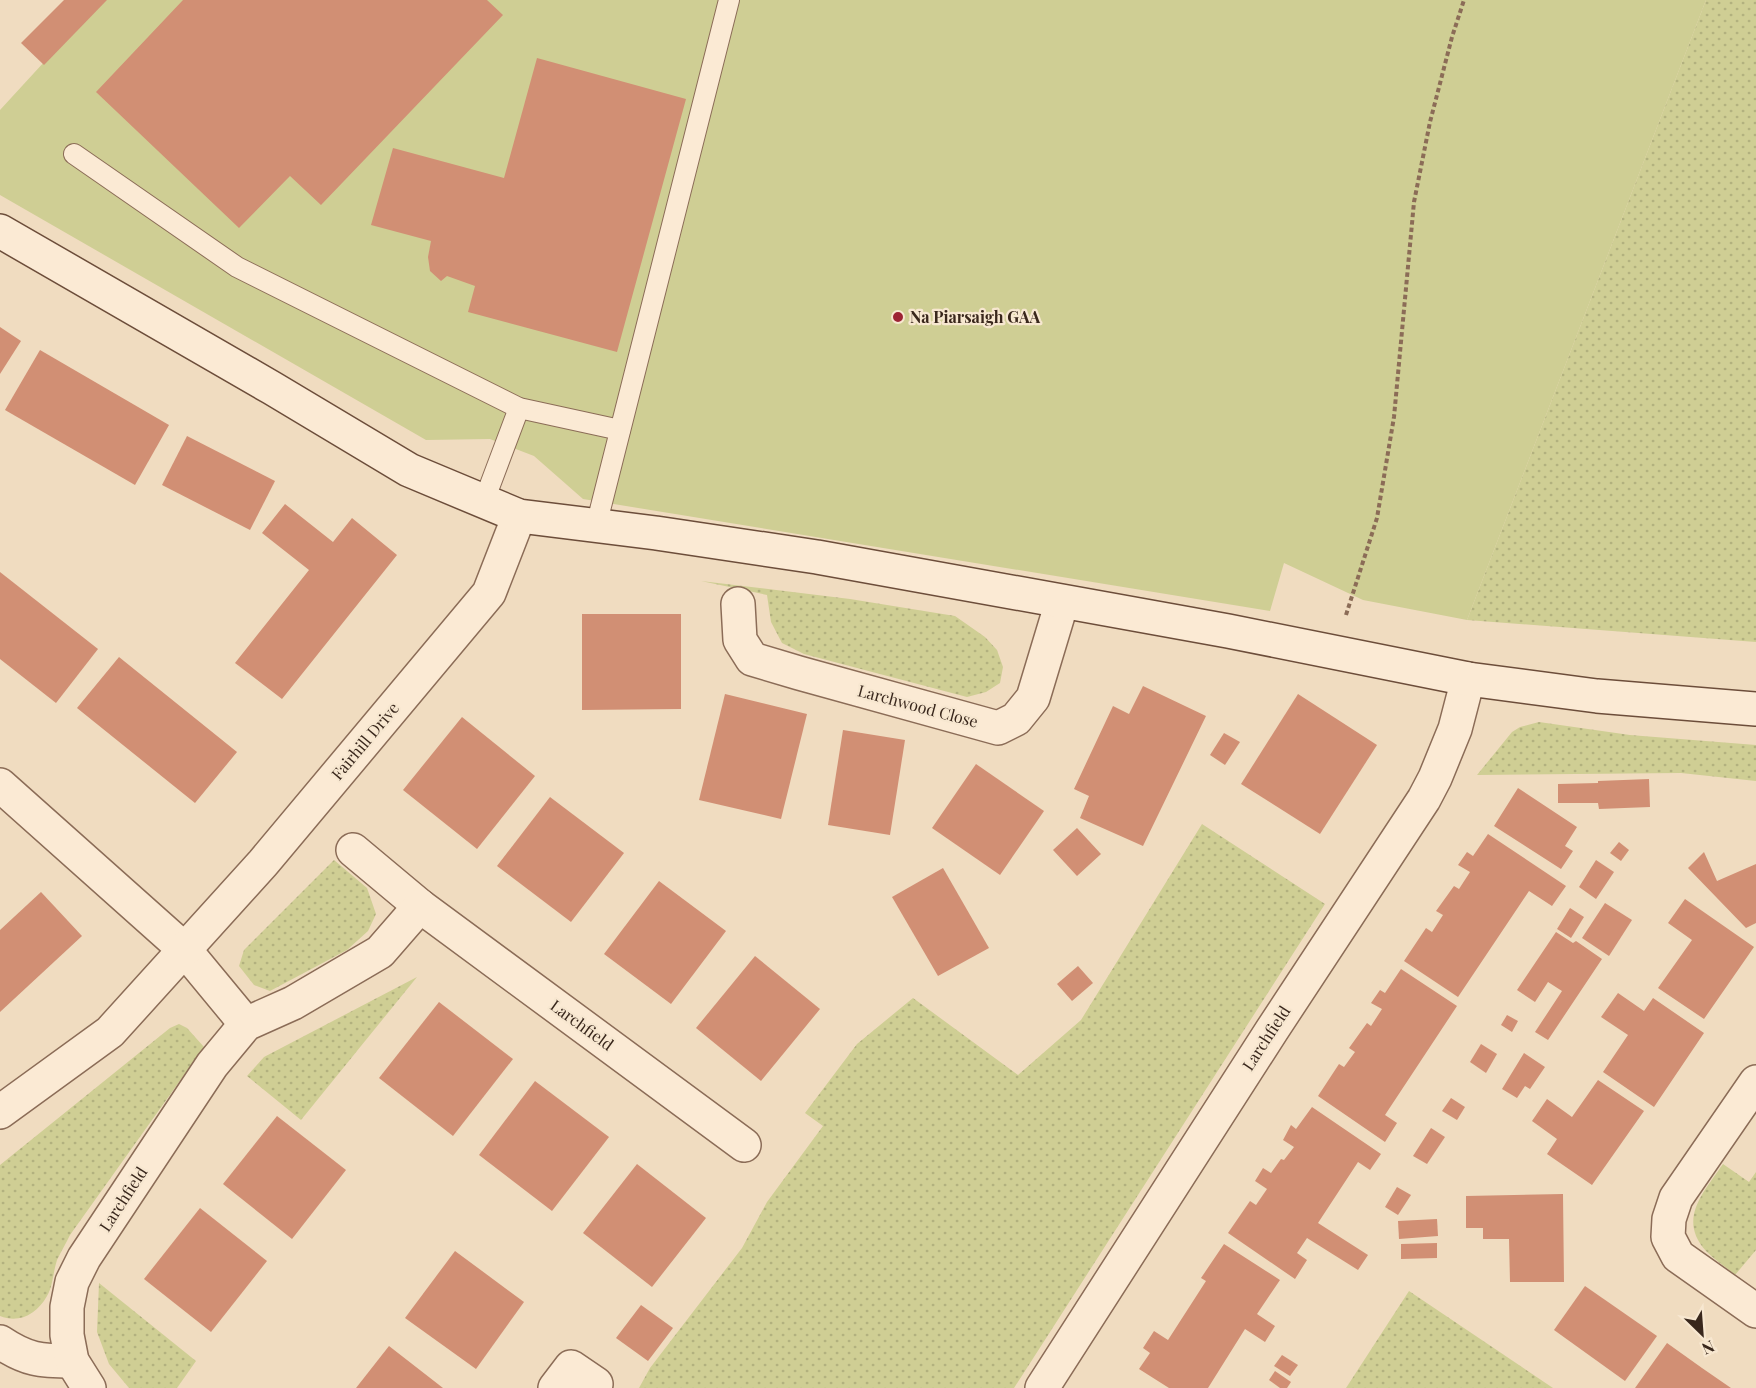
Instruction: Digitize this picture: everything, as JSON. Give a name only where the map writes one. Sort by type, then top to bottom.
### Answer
[{"type":"street","points":[[0,231],[409,470],[519,516],[817,557],[1228,631],[1468,678],[1597,696],[1756,709]]},
{"type":"street","name":"Fairhill Drive","points":[[0,1112],[110,1032],[263,863],[489,593],[519,516]]},
{"type":"street","name":"Larchwood Close","points":[[738,604],[740,640],[752,658],[998,728],[1016,719],[1033,698],[1062,602]]},
{"type":"street","name":"Larchfield","points":[[1042,1388],[1277,1021],[1424,800],[1455,729],[1468,678]]},
{"type":"street","points":[[0,785],[184,949],[246,1024]]},
{"type":"street","name":"Larchfield","points":[[353,850],[420,906],[744,1145]]},
{"type":"street","name":"Larchfield","points":[[81,1375],[67,1335],[67,1307],[72,1282],[84,1258],[212,1065],[246,1024],[293,1003],[380,952],[420,906]]},
{"type":"street","points":[[1756,1082],[1676,1198],[1669,1219],[1668,1237],[1678,1256],[1756,1311]]},
{"type":"street","name":"Larchfield","points":[[0,1342],[18,1354],[46,1361],[81,1375]]},
{"type":"street","points":[[555,1388],[571,1367],[596,1384]]},
{"type":"lane","points":[[596,526],[729,0]]},
{"type":"lane","points":[[74,154],[237,267],[519,408],[620,430]]},
{"type":"lane","points":[[484,501],[519,408]]},
{"type":"path","points":[[1335,653],[1377,518],[1394,417],[1414,202],[1430,122],[1464,0]]},
{"type":"shaded area","name":"Na Piarsaigh GAA","points":[[101,0],[1706,0],[1467,620],[1363,600],[1284,563],[1270,611],[583,499],[534,456],[490,439],[426,440],[0,195],[0,110]]},
{"type":"shaded area","points":[[1706,0],[1756,0],[1756,642],[1467,620]]},
{"type":"shaded area","points":[[701,581],[850,599],[955,616],[985,637],[997,650],[1003,667],[1000,683],[986,692],[967,697],[804,654],[782,643],[771,622],[767,595]]},
{"type":"shaded area","points":[[1539,722],[1630,735],[1756,745],[1756,781],[1681,773],[1477,775],[1512,732],[1520,727]]},
{"type":"shaded area","points":[[1202,824],[1325,904],[1014,1388],[639,1388],[650,1368],[742,1248],[767,1202],[823,1126],[805,1113],[857,1044],[913,998],[1018,1075],[1081,1020]]},
{"type":"shaded area","points":[[334,860],[367,888],[376,914],[368,931],[347,950],[270,991],[254,985],[239,966],[244,950]]},
{"type":"shaded area","points":[[417,977],[301,1120],[247,1076],[264,1057]]},
{"type":"shaded area","points":[[179,1024],[187,1028],[204,1047],[70,1235],[57,1260],[51,1288],[43,1302],[33,1312],[21,1318],[0,1316],[0,1165],[170,1028]]},
{"type":"shaded area","points":[[1723,1164],[1749,1182],[1756,1172],[1756,1250],[1735,1275],[1706,1251],[1694,1228],[1696,1206]]},
{"type":"shaded area","points":[[99,1283],[196,1361],[177,1388],[129,1388],[109,1364],[97,1332]]},
{"type":"shaded area","points":[[1409,1291],[1553,1388],[1346,1388]]},
{"type":"building","points":[[64,0],[107,0],[44,65],[21,43]]},
{"type":"building","points":[[183,0],[487,0],[503,15],[321,205],[290,176],[239,228],[96,92]]},
{"type":"building","points":[[537,58],[686,99],[617,352],[468,312],[475,286],[447,276],[441,281],[430,271],[428,257],[431,241],[371,225],[393,148],[504,178]]},
{"type":"building","points":[[0,327],[21,341],[0,374]]},
{"type":"building","points":[[40,350],[169,425],[135,485],[5,410]]},
{"type":"building","points":[[187,436],[275,481],[250,530],[162,485]]},
{"type":"building","points":[[285,504],[333,542],[352,518],[397,555],[282,699],[235,663],[309,570],[262,533]]},
{"type":"building","points":[[0,572],[98,649],[56,703],[0,659]]},
{"type":"building","points":[[582,614],[681,614],[681,709],[582,710]]},
{"type":"building","points":[[119,657],[237,752],[195,803],[77,708]]},
{"type":"building","points":[[1143,686],[1206,716],[1143,846],[1080,818],[1089,796],[1074,789],[1113,706],[1129,714]]},
{"type":"building","points":[[725,694],[807,714],[781,819],[699,800]]},
{"type":"building","points":[[1298,694],[1377,745],[1320,834],[1241,784]]},
{"type":"building","points":[[462,717],[535,776],[477,849],[403,790]]},
{"type":"building","points":[[843,730],[905,740],[890,835],[828,825]]},
{"type":"building","points":[[1224,733],[1240,742],[1225,765],[1210,755]]},
{"type":"building","points":[[976,764],[1044,811],[1000,875],[932,828]]},
{"type":"building","points":[[1649,779],[1650,807],[1599,809],[1598,803],[1558,803],[1558,784]]},
{"type":"building","points":[[1518,788],[1577,827],[1565,846],[1573,851],[1561,869],[1494,826]]},
{"type":"building","points":[[550,797],[624,853],[571,922],[497,866]]},
{"type":"building","points":[[1077,828],[1101,854],[1077,876],[1053,850]]},
{"type":"building","points":[[1488,834],[1566,886],[1552,906],[1529,891],[1458,997],[1404,961],[1426,928],[1432,932],[1443,915],[1436,911],[1454,886],[1459,889],[1470,872],[1458,865],[1467,852],[1473,856]]},
{"type":"building","points":[[1619,842],[1629,850],[1621,861],[1610,853]]},
{"type":"building","points":[[1704,852],[1717,881],[1756,864],[1756,923],[1746,928],[1688,868]]},
{"type":"building","points":[[1596,860],[1614,872],[1596,899],[1579,887]]},
{"type":"building","points":[[943,868],[989,948],[938,976],[892,897]]},
{"type":"building","points":[[659,881],[726,931],[671,1004],[604,954]]},
{"type":"building","points":[[41,892],[82,936],[0,1012],[0,930]]},
{"type":"building","points":[[1685,899],[1754,947],[1704,1019],[1658,988],[1692,940],[1668,923]]},
{"type":"building","points":[[1605,903],[1632,920],[1609,956],[1582,938]]},
{"type":"building","points":[[1570,908],[1584,917],[1571,938],[1557,929]]},
{"type":"building","points":[[1556,932],[1573,943],[1576,941],[1602,959],[1548,1040],[1535,1032],[1562,991],[1548,982],[1535,1002],[1517,990]]},
{"type":"building","points":[[755,956],[820,1009],[761,1081],[696,1028]]},
{"type":"building","points":[[1078,966],[1093,983],[1072,1001],[1057,984]]},
{"type":"building","points":[[1401,969],[1457,1006],[1385,1115],[1397,1123],[1385,1142],[1318,1096],[1339,1064],[1344,1067],[1355,1052],[1349,1048],[1367,1023],[1371,1026],[1382,1009],[1371,1003],[1380,990],[1385,993]]},
{"type":"building","points":[[1618,993],[1644,1011],[1653,998],[1704,1033],[1654,1107],[1603,1072],[1628,1035],[1601,1017]]},
{"type":"building","points":[[439,1002],[513,1059],[453,1136],[379,1078]]},
{"type":"building","points":[[1507,1015],[1518,1021],[1512,1032],[1501,1025]]},
{"type":"building","points":[[1481,1044],[1497,1054],[1486,1073],[1470,1062]]},
{"type":"building","points":[[1524,1053],[1545,1067],[1530,1089],[1525,1086],[1517,1098],[1502,1089]]},
{"type":"building","points":[[1598,1080],[1644,1111],[1592,1185],[1547,1154],[1557,1139],[1532,1121],[1547,1099],[1572,1117]]},
{"type":"building","points":[[535,1081],[609,1137],[552,1211],[479,1155]]},
{"type":"building","points":[[1451,1098],[1465,1107],[1457,1120],[1442,1111]]},
{"type":"building","points":[[1312,1107],[1381,1154],[1370,1170],[1358,1162],[1318,1223],[1368,1255],[1358,1270],[1307,1238],[1297,1253],[1307,1260],[1295,1279],[1228,1233],[1250,1201],[1256,1205],[1267,1189],[1255,1181],[1263,1168],[1271,1173],[1281,1159],[1284,1160],[1294,1147],[1283,1140],[1291,1125],[1296,1129]]},
{"type":"building","points":[[277,1116],[346,1170],[292,1239],[223,1184]]},
{"type":"building","points":[[1431,1128],[1445,1137],[1427,1164],[1413,1156]]},
{"type":"building","points":[[637,1164],[706,1218],[652,1287],[583,1233]]},
{"type":"building","points":[[1397,1187],[1411,1195],[1398,1215],[1385,1207]]},
{"type":"building","points":[[1563,1194],[1564,1282],[1510,1282],[1509,1239],[1483,1239],[1483,1228],[1466,1228],[1466,1196]]},
{"type":"building","points":[[200,1208],[267,1261],[211,1332],[144,1279]]},
{"type":"building","points":[[1437,1219],[1438,1236],[1399,1239],[1398,1221]]},
{"type":"building","points":[[1437,1243],[1437,1258],[1401,1259],[1401,1244]]},
{"type":"building","points":[[1224,1244],[1280,1280],[1257,1314],[1275,1326],[1265,1342],[1245,1329],[1208,1388],[1169,1388],[1139,1369],[1150,1353],[1143,1348],[1154,1331],[1168,1340],[1206,1281],[1201,1278]]},
{"type":"building","points":[[455,1251],[524,1302],[476,1369],[405,1318]]},
{"type":"building","points":[[1585,1286],[1657,1336],[1625,1381],[1554,1330]]},
{"type":"building","points":[[641,1305],[673,1328],[648,1361],[616,1338]]},
{"type":"building","points":[[1667,1343],[1702,1368],[1731,1388],[1635,1388]]},
{"type":"building","points":[[389,1346],[443,1388],[356,1388]]},
{"type":"building","points":[[1282,1355],[1298,1365],[1290,1376],[1274,1366]]},
{"type":"building","points":[[1275,1371],[1291,1382],[1287,1388],[1280,1388],[1269,1380]]},
{"type":"place","name":"Na Piarsaigh GAA","points":[[898,317]]}]
